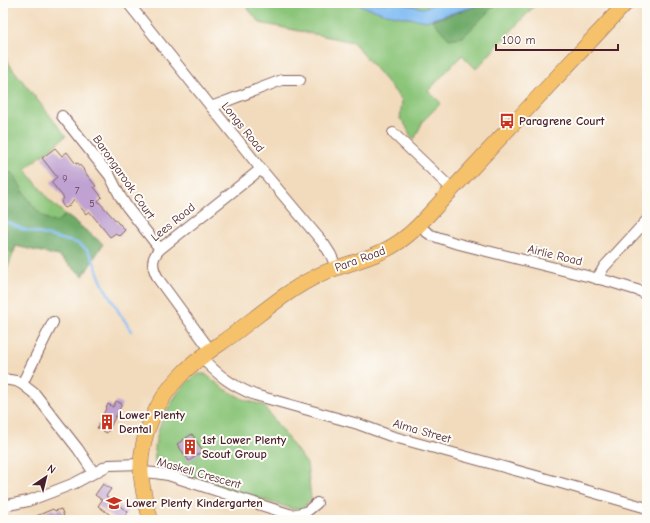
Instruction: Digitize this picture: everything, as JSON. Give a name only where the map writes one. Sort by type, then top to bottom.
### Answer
[{"type":"main road","name":"Para Road","points":[[151,520],[145,497],[141,468],[142,453],[147,432],[159,403],[176,379],[190,366],[293,290],[336,267],[382,252],[403,240],[415,229],[626,3]]},
{"type":"street","name":"Longs Road","points":[[128,3],[260,169],[326,248],[336,267]]},
{"type":"street","points":[[211,107],[282,80],[300,80]]},
{"type":"street","name":"Barongarook Court","points":[[62,121],[110,176],[127,207],[160,249]]},
{"type":"street","points":[[393,134],[452,189]]},
{"type":"street","name":"Lees Road","points":[[206,354],[156,274],[153,259],[160,249],[260,169]]},
{"type":"street","points":[[597,279],[604,267],[647,220]]},
{"type":"street","name":"Airlie Road","points":[[415,229],[455,243],[597,279],[633,289],[647,295]]},
{"type":"street","points":[[22,384],[53,322]]},
{"type":"street","name":"Alma Street","points":[[206,354],[217,373],[245,391],[358,424],[391,436],[647,508]]},
{"type":"street","points":[[3,378],[16,381],[31,390],[78,449],[94,473]]},
{"type":"street","name":"Maskell Crescent","points":[[3,506],[34,499],[75,483],[109,465],[141,468],[155,473],[168,475],[292,515],[306,512],[317,504]]},
{"type":"green space","points":[[243,3],[537,3],[476,69],[462,55],[428,91],[441,103],[423,121],[414,140],[405,124],[400,119],[402,100],[353,42],[260,23]]},
{"type":"green space","points":[[487,3],[497,3],[463,37],[449,39],[432,20]]},
{"type":"green space","points":[[3,50],[9,64],[66,136],[25,169],[50,201],[103,244],[83,276],[59,256],[16,246],[3,280]]},
{"type":"green space","points":[[3,172],[13,173],[36,210],[43,216],[56,222],[66,215],[103,244],[83,276],[59,256],[16,246],[13,254],[7,248],[5,243],[6,231],[3,224]]},
{"type":"green space","points":[[199,374],[205,374],[223,388],[245,400],[263,405],[307,464],[311,499],[302,509],[293,509],[155,467],[155,444],[159,428],[167,410],[178,392]]},
{"type":"water","points":[[353,3],[399,3],[423,8],[438,3],[487,3],[426,21],[386,14]]},
{"type":"building","points":[[55,148],[62,156],[67,152],[76,164],[78,163],[84,170],[96,186],[94,187],[102,197],[98,201],[125,230],[119,236],[116,233],[110,237],[89,211],[86,214],[74,199],[69,206],[65,208],[63,206],[61,202],[64,198],[51,182],[57,177],[42,158]]},
{"type":"building","name":"Lower Plenty Dental","points":[[116,401],[122,404],[107,433],[97,428],[104,416],[103,415],[108,404],[113,407]]},
{"type":"building","name":"1st Lower Plenty Scout Group","points":[[192,434],[203,451],[189,461],[177,444]]},
{"type":"building","points":[[103,484],[111,489],[106,496],[128,512],[122,520],[117,520],[98,506],[102,500],[95,495]]},
{"type":"building","points":[[53,509],[55,511],[61,509],[64,516],[54,520],[27,520]]},
{"type":"waterway","points":[[3,220],[22,229],[77,243],[86,249],[92,257],[102,283],[132,331]]},
{"type":"place","name":"Paragrene Court","points":[[507,121]]},
{"type":"place","name":"Lower Plenty Dental","points":[[107,422]]},
{"type":"place","name":"1st Lower Plenty Scout Group","points":[[190,447]]},
{"type":"place","name":"Lower Plenty Kindergarten","points":[[114,503]]}]
